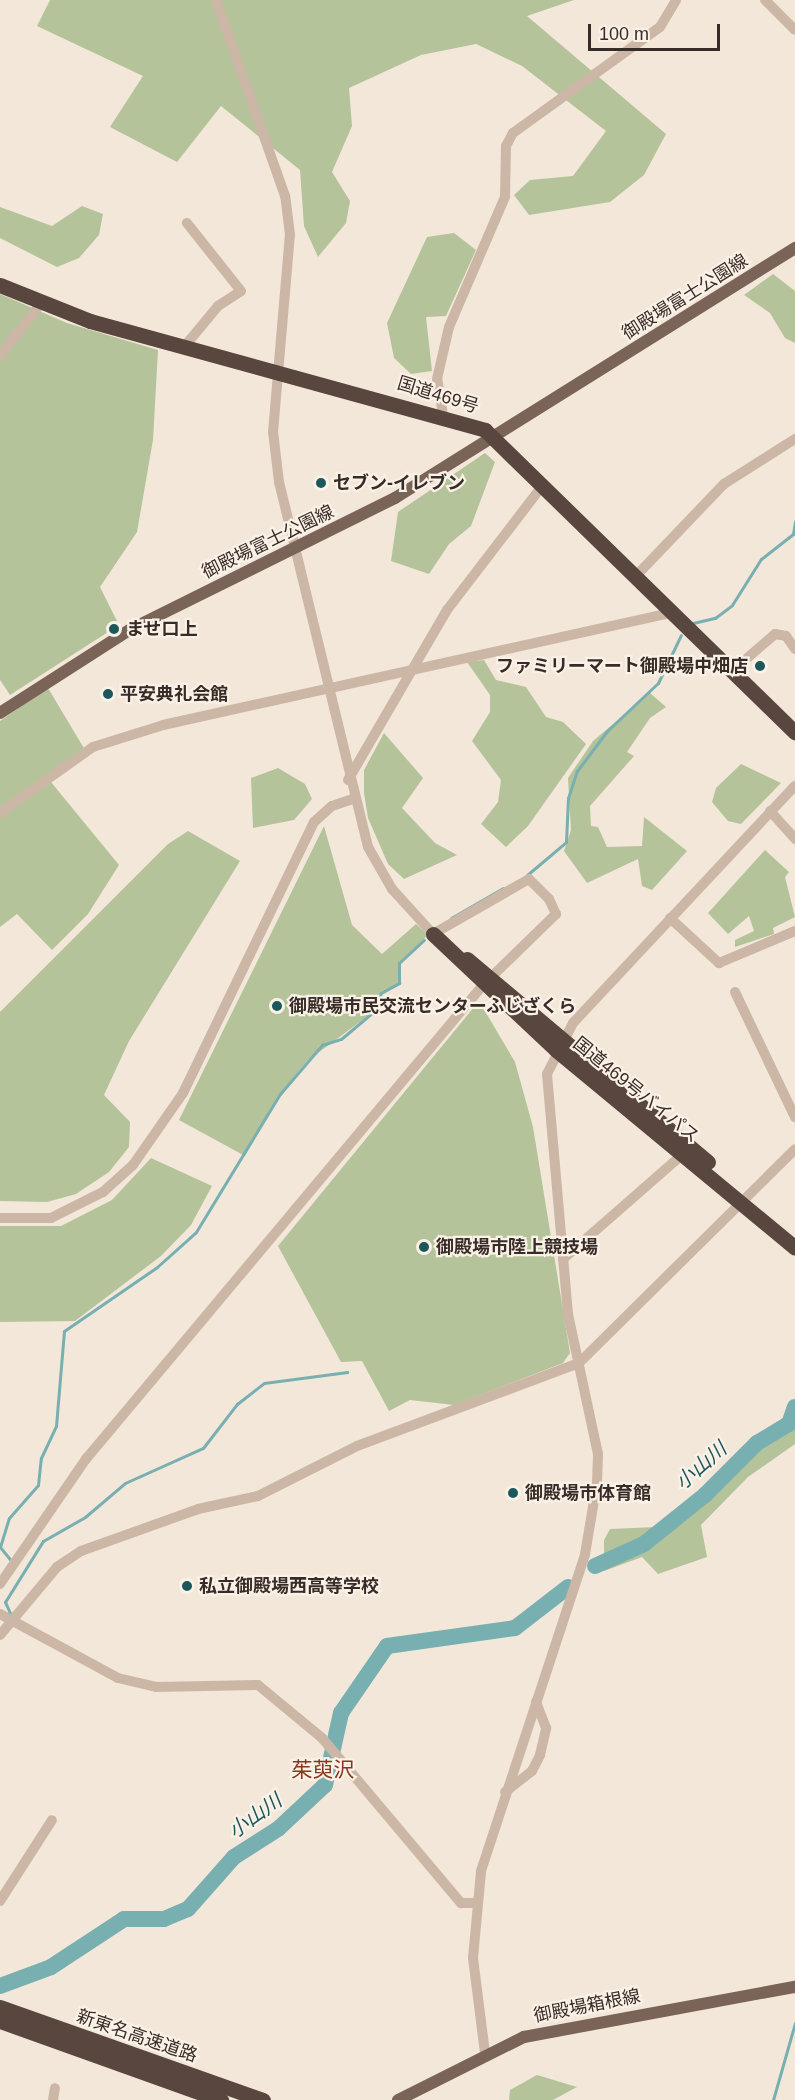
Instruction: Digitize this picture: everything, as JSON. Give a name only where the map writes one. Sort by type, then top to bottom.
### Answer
[{"type":"highway","name":"国道469号","points":[[0,285],[42,302],[184,347],[443,415],[493,436],[670,613],[795,732]]},
{"type":"highway","name":"国道469号バイパス","points":[[433,934],[683,1154],[795,1235]]},
{"type":"highway","name":"国道469号バイパス","points":[[559,1044],[745,1200],[795,1248]]},
{"type":"highway","name":"新東名高速道路","points":[[0,2007],[263,2100]]},
{"type":"highway","name":"新東名高速道路","points":[[0,2021],[221,2100]]},
{"type":"main road","name":"御殿場富士公園線","points":[[0,713],[131,629],[297,551],[493,436],[795,248]]},
{"type":"main road","name":"御殿場箱根線","points":[[398,2100],[485,2053],[569,2026],[795,1987]]},
{"type":"street","points":[[0,1584],[15,1567],[86,1459],[487,981],[556,914],[529,879],[433,934],[378,866],[352,799],[274,442],[276,370],[290,235],[285,196],[216,0]]},
{"type":"street","points":[[443,415],[437,379],[449,327],[506,197],[506,146],[513,133],[660,27],[676,0]]},
{"type":"street","points":[[765,0],[795,30]]},
{"type":"street","points":[[184,347],[218,306],[241,291],[187,223]]},
{"type":"street","points":[[0,356],[42,302]]},
{"type":"street","points":[[635,578],[724,484],[795,440]]},
{"type":"street","points":[[348,780],[478,565],[542,486]]},
{"type":"street","points":[[0,813],[93,747],[328,687],[670,613]]},
{"type":"street","points":[[731,672],[775,634],[786,636],[795,649]]},
{"type":"street","points":[[485,2053],[475,2000],[477,1903],[505,1792],[585,1554],[595,1506],[598,1454],[579,1363],[563,1259],[545,1101],[559,1044],[669,918],[795,786]]},
{"type":"street","points":[[0,1218],[51,1218],[103,1192],[133,1165],[183,1094],[314,822],[332,806],[352,799]]},
{"type":"street","points":[[770,811],[795,839]]},
{"type":"street","points":[[669,918],[719,963],[795,931]]},
{"type":"street","points":[[735,992],[795,1117]]},
{"type":"street","points":[[0,1635],[12,1624],[57,1567],[81,1551],[198,1509],[258,1496],[357,1446],[579,1363],[795,1149]]},
{"type":"street","points":[[563,1259],[683,1154]]},
{"type":"street","points":[[0,1614],[12,1624],[117,1678],[156,1687],[258,1685],[322,1738],[461,1903],[477,1903]]},
{"type":"street","points":[[505,1792],[531,1771],[540,1755],[546,1728],[536,1702]]},
{"type":"street","points":[[0,1901],[52,1820]]},
{"type":"green space","points":[[50,0],[574,0],[527,16],[666,134],[644,175],[610,202],[529,215],[514,195],[530,180],[573,176],[606,131],[522,66],[476,44],[421,55],[349,88],[352,126],[332,172],[350,201],[346,223],[318,257],[304,226],[300,170],[221,106],[177,162],[110,127],[143,76],[37,26]]},
{"type":"green space","points":[[82,206],[103,214],[99,235],[79,258],[57,267],[0,238],[0,207],[52,226]]},
{"type":"green space","points":[[454,233],[476,250],[446,316],[426,317],[432,371],[411,374],[394,358],[387,323],[427,237]]},
{"type":"green space","points":[[773,274],[795,291],[795,343],[785,338],[770,313],[744,295]]},
{"type":"green space","points":[[0,294],[67,323],[158,350],[153,440],[137,532],[100,587],[119,625],[10,695],[0,680]]},
{"type":"green space","points":[[485,453],[495,462],[471,526],[449,544],[429,574],[391,561],[398,512]]},
{"type":"green space","points":[[484,660],[496,680],[526,687],[546,717],[563,722],[586,744],[528,826],[506,847],[481,824],[498,802],[501,780],[472,741],[490,712],[490,695],[467,662]]},
{"type":"green space","points":[[48,688],[85,750],[46,776],[119,865],[88,914],[52,950],[17,914],[0,927],[0,721]]},
{"type":"green space","points":[[650,693],[666,707],[650,718],[627,752],[634,756],[590,806],[591,826],[598,827],[607,847],[642,846],[644,817],[687,851],[652,890],[642,886],[638,859],[587,883],[564,851],[571,830],[568,778],[593,741]]},
{"type":"green space","points":[[384,733],[423,778],[402,808],[435,843],[457,855],[404,879],[388,864],[368,818],[364,793],[364,770]]},
{"type":"green space","points":[[741,764],[781,783],[741,824],[728,821],[712,802],[716,788]]},
{"type":"green space","points":[[278,768],[305,784],[312,799],[294,820],[253,828],[251,778]]},
{"type":"green space","points":[[324,826],[352,925],[382,954],[416,924],[428,935],[399,963],[399,983],[381,993],[372,1013],[307,1061],[280,1094],[245,1156],[179,1120]]},
{"type":"green space","points":[[188,831],[240,861],[129,1041],[104,1095],[130,1122],[129,1147],[109,1172],[76,1194],[47,1202],[0,1201],[0,1012],[168,844]]},
{"type":"green space","points":[[765,850],[789,872],[785,877],[795,917],[773,928],[774,934],[735,947],[735,940],[754,931],[749,916],[728,934],[708,913]]},
{"type":"green space","points":[[479,1001],[515,1062],[533,1127],[570,1353],[563,1363],[454,1405],[410,1400],[389,1411],[362,1361],[341,1362],[278,1246]]},
{"type":"green space","points":[[151,1158],[212,1186],[191,1225],[161,1256],[75,1321],[0,1322],[0,1226],[61,1226],[112,1200]]},
{"type":"green space","points":[[795,1421],[795,1444],[748,1477],[701,1525],[707,1557],[658,1574],[642,1557],[604,1571],[604,1540],[610,1529],[656,1527]]},
{"type":"green space","points":[[537,2075],[577,2087],[553,2100],[509,2100],[510,2090]]},
{"type":"waterway","points":[[693,623],[715,618],[732,605],[761,559],[793,534],[795,521]]},
{"type":"waterway","points":[[527,875],[566,842],[568,798],[577,771],[607,731],[658,683],[681,635]]},
{"type":"waterway","points":[[451,918],[503,888]]},
{"type":"waterway","points":[[0,1547],[9,1518],[38,1485],[41,1458],[56,1426],[64,1331],[157,1267],[196,1232],[280,1094],[322,1045],[341,1039],[372,1013],[381,993],[399,983],[399,963],[424,940]]},
{"type":"waterway","points":[[10,1613],[5,1602],[43,1541],[85,1517],[125,1483],[203,1448],[237,1404],[264,1383],[347,1372]]},
{"type":"waterway","name":"小山川","points":[[595,1566],[644,1544],[705,1495],[757,1443],[789,1424],[795,1407]]},
{"type":"waterway","points":[[0,1547],[12,1562]]},
{"type":"waterway","name":"小山川","points":[[0,1986],[51,1967],[124,1919],[164,1919],[188,1909],[234,1857],[278,1829],[325,1785],[341,1713],[387,1646],[515,1628],[568,1587]]},
{"type":"waterway","points":[[773,2100],[795,2023]]},
{"type":"place","name":"セブン-イレブン","points":[[321,483]]},
{"type":"place","name":"ませ口上","points":[[114,629]]},
{"type":"place","name":"ファミリーマート御殿場中畑店","points":[[760,666]]},
{"type":"place","name":"平安典礼会館","points":[[108,694]]},
{"type":"place","name":"御殿場市民交流センターふじざくら","points":[[277,1006]]},
{"type":"place","name":"御殿場市陸上競技場","points":[[424,1247]]},
{"type":"place","name":"御殿場市体育館","points":[[513,1493]]},
{"type":"place","name":"私立御殿場西高等学校","points":[[187,1586]]},
{"type":"district","name":"茱萸沢","points":[[323,1770]]}]
